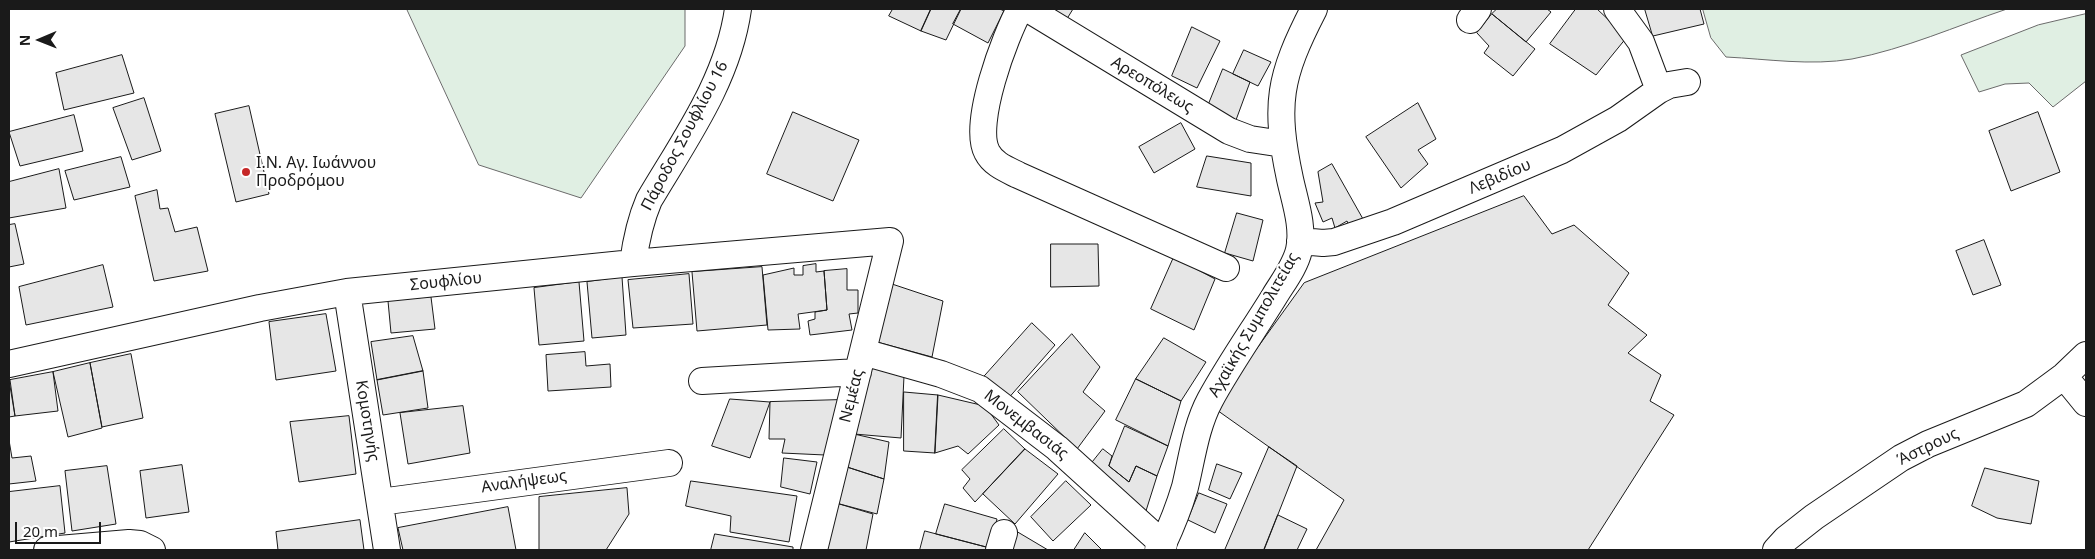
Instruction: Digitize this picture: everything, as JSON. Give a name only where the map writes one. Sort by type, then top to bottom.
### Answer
[{"type":"street","name":"Πάροδος Σουφλίου 16","points":[[633,263],[636,238],[642,215],[716,84],[732,40],[738,9]]},
{"type":"street","points":[[1020,9],[1001,52],[984,119],[984,145],[990,157],[998,165],[1018,175],[1226,268]]},
{"type":"street","name":"Αρεοπόλεως","points":[[1028,9],[1229,131],[1250,139],[1283,144]]},
{"type":"street","name":"Αχαϊκής Συμπολιτείας","points":[[1161,547],[1178,511],[1198,432],[1210,400],[1294,263],[1300,241],[1298,215],[1283,144],[1280,110],[1285,74],[1314,9]]},
{"type":"street","points":[[1617,9],[1642,42],[1659,90]]},
{"type":"street","name":"Λεβιδίου","points":[[1300,241],[1334,242],[1393,222],[1454,197],[1562,150],[1592,135],[1659,90],[1669,85],[1687,82]]},
{"type":"street","name":"Σουφλίου","points":[[9,364],[260,308],[347,292],[633,263],[890,241]]},
{"type":"street","name":"Νεμέας","points":[[814,550],[890,241]]},
{"type":"street","name":"Κομοτηνής","points":[[347,292],[387,550]]},
{"type":"street","name":"Άστρους","points":[[1776,550],[1786,539],[1814,517],[1901,458],[1928,444],[2026,404],[2064,376],[2086,355]]},
{"type":"street","name":"Μονεμβασιάς","points":[[702,381],[860,362],[941,374],[980,389],[1057,448],[1161,547]]},
{"type":"street","points":[[2064,376],[2086,403]]},
{"type":"street","name":"Αναλήψεως","points":[[380,502],[669,463]]},
{"type":"street","points":[[47,550],[129,543],[140,544],[151,549]]},
{"type":"green space","points":[[407,9],[685,9],[685,46],[581,198],[479,165]]},
{"type":"green space","points":[[1703,9],[2007,9],[1872,55],[1836,61],[1805,62],[1726,57],[1711,38]]},
{"type":"green space","points":[[2086,14],[2086,81],[2053,107],[2029,83],[2005,84],[1979,92],[1961,55],[2038,25]]},
{"type":"building","points":[[893,9],[931,9],[921,31],[889,16]]},
{"type":"building","points":[[931,9],[961,9],[946,40],[921,31]]},
{"type":"building","points":[[961,9],[1000,9],[1004,11],[988,43],[953,24]]},
{"type":"building","points":[[1041,9],[1073,9],[1065,22]]},
{"type":"building","points":[[1497,9],[1547,9],[1551,12],[1526,42],[1492,14]]},
{"type":"building","points":[[1576,9],[1597,9],[1627,37],[1596,75],[1550,44]]},
{"type":"building","points":[[1645,9],[1700,9],[1704,24],[1653,36]]},
{"type":"building","points":[[1492,14],[1535,49],[1513,76],[1484,53],[1489,46],[1477,33]]},
{"type":"building","points":[[1192,27],[1220,41],[1197,88],[1172,76]]},
{"type":"building","points":[[1244,50],[1271,62],[1258,86],[1233,74]]},
{"type":"building","points":[[122,55],[134,93],[64,110],[56,73]]},
{"type":"building","points":[[1223,69],[1250,82],[1236,120],[1208,106]]},
{"type":"building","points":[[144,98],[161,151],[132,160],[113,108]]},
{"type":"building","points":[[1418,103],[1436,139],[1418,150],[1428,164],[1401,188],[1366,137]]},
{"type":"building","name":"Ι.Ν. Αγ. Ιωάννου Προδρόμου","points":[[249,106],[269,194],[236,202],[215,114]]},
{"type":"building","points":[[793,112],[859,140],[833,201],[767,174]]},
{"type":"building","points":[[2038,112],[2060,172],[2011,191],[1989,131]]},
{"type":"building","points":[[74,115],[83,151],[20,166],[9,132]]},
{"type":"building","points":[[1181,123],[1195,149],[1154,173],[1139,147]]},
{"type":"building","points":[[1207,156],[1251,163],[1251,196],[1197,187]]},
{"type":"building","points":[[121,157],[130,187],[74,200],[65,171]]},
{"type":"building","points":[[1332,164],[1363,219],[1350,228],[1347,221],[1335,228],[1332,218],[1323,222],[1315,203],[1323,202],[1318,172]]},
{"type":"building","points":[[59,169],[66,208],[9,218],[9,182]]},
{"type":"building","points":[[157,190],[160,209],[168,208],[175,232],[197,227],[208,271],[154,281],[135,196]]},
{"type":"building","points":[[1524,196],[1552,234],[1574,225],[1629,273],[1608,305],[1647,335],[1628,353],[1661,375],[1650,401],[1674,415],[1588,550],[1316,550],[1344,500],[1214,408],[1304,283]]},
{"type":"building","points":[[1237,213],[1263,220],[1253,261],[1225,253]]},
{"type":"building","points":[[15,224],[24,264],[9,267],[9,225]]},
{"type":"building","points":[[1984,240],[2001,285],[1973,295],[1956,251]]},
{"type":"building","points":[[1051,244],[1098,244],[1099,286],[1051,287]]},
{"type":"building","points":[[1174,257],[1215,279],[1194,330],[1151,309]]},
{"type":"building","points":[[816,264],[816,272],[824,271],[827,310],[798,314],[800,329],[768,330],[763,275],[794,268],[794,275],[803,275],[803,266]]},
{"type":"building","points":[[103,265],[113,307],[26,325],[19,287]]},
{"type":"building","points":[[762,267],[767,325],[697,331],[692,272]]},
{"type":"building","points":[[847,269],[847,290],[858,290],[858,313],[849,314],[852,330],[810,335],[808,321],[815,319],[815,312],[827,310],[824,271]]},
{"type":"building","points":[[689,274],[693,324],[633,328],[628,280]]},
{"type":"building","points":[[622,277],[626,335],[592,338],[587,282]]},
{"type":"building","points":[[579,282],[584,341],[539,345],[534,288]]},
{"type":"building","points":[[889,283],[943,301],[932,357],[877,342]]},
{"type":"building","points":[[431,297],[435,329],[391,333],[388,301]]},
{"type":"building","points":[[326,314],[336,371],[276,380],[269,322]]},
{"type":"building","points":[[1032,323],[1055,345],[1006,401],[982,379]]},
{"type":"building","points":[[1072,334],[1100,367],[1083,392],[1105,411],[1077,449],[1018,392]]},
{"type":"building","points":[[413,336],[423,371],[377,380],[371,342]]},
{"type":"building","points":[[1164,338],[1206,362],[1181,401],[1136,379]]},
{"type":"building","points":[[585,352],[586,366],[610,364],[611,387],[548,391],[546,355]]},
{"type":"building","points":[[131,354],[143,418],[102,427],[90,363]]},
{"type":"building","points":[[90,363],[102,428],[68,437],[53,372]]},
{"type":"building","points":[[872,366],[904,376],[901,438],[854,434]]},
{"type":"building","points":[[423,371],[428,408],[383,415],[377,380]]},
{"type":"building","points":[[53,372],[58,411],[15,416],[10,380]]},
{"type":"building","points":[[1136,379],[1181,401],[1168,446],[1116,420]]},
{"type":"building","points":[[9,380],[15,416],[9,417]]},
{"type":"building","points":[[904,392],[938,395],[935,453],[904,451]]},
{"type":"building","points":[[938,395],[985,406],[999,425],[968,454],[958,446],[935,453]]},
{"type":"building","points":[[730,399],[770,402],[750,458],[712,446]]},
{"type":"building","points":[[839,400],[825,455],[782,453],[785,439],[769,439],[770,402]]},
{"type":"building","points":[[463,406],[470,453],[408,464],[400,413]]},
{"type":"building","points":[[349,416],[356,474],[299,482],[290,422]]},
{"type":"building","points":[[1125,426],[1168,446],[1157,476],[1136,466],[1129,482],[1109,466]]},
{"type":"building","points":[[1004,429],[1025,449],[975,502],[963,488],[970,479],[962,470]]},
{"type":"building","points":[[854,434],[889,442],[884,479],[847,467]]},
{"type":"building","points":[[9,440],[12,458],[31,456],[36,481],[9,484]]},
{"type":"building","points":[[1269,447],[1297,466],[1264,550],[1225,550]]},
{"type":"building","points":[[1025,449],[1058,474],[1015,524],[983,494]]},
{"type":"building","points":[[1103,449],[1112,456],[1109,466],[1129,482],[1136,466],[1157,476],[1145,514],[1087,469]]},
{"type":"building","points":[[784,458],[817,462],[810,494],[781,487]]},
{"type":"building","points":[[1217,464],[1242,473],[1230,499],[1209,490]]},
{"type":"building","points":[[182,465],[189,512],[146,518],[140,471]]},
{"type":"building","points":[[107,466],[116,524],[72,531],[65,471]]},
{"type":"building","points":[[847,467],[884,479],[877,514],[836,503]]},
{"type":"building","points":[[1985,468],[2039,481],[2031,524],[1997,518],[1972,506]]},
{"type":"building","points":[[691,481],[797,496],[789,542],[730,532],[731,516],[686,506]]},
{"type":"building","points":[[1066,481],[1091,505],[1053,541],[1031,517]]},
{"type":"building","points":[[60,486],[65,533],[9,542],[9,492]]},
{"type":"building","points":[[627,488],[629,514],[606,550],[539,550],[539,497]]},
{"type":"building","points":[[1199,493],[1227,504],[1215,533],[1188,520]]},
{"type":"building","points":[[836,503],[873,514],[866,550],[826,550]]},
{"type":"building","points":[[945,504],[997,519],[990,548],[936,534]]},
{"type":"building","points":[[508,507],[516,550],[403,550],[398,528]]},
{"type":"building","points":[[1278,515],[1307,529],[1297,550],[1264,550]]},
{"type":"building","points":[[360,520],[364,550],[278,550],[276,532]]},
{"type":"building","points":[[925,531],[990,548],[989,550],[920,550]]},
{"type":"building","points":[[1016,531],[1048,550],[1010,550]]},
{"type":"building","points":[[1085,533],[1102,550],[1074,550]]},
{"type":"building","points":[[715,534],[793,547],[793,550],[711,550]]},
{"type":"place","name":"Ι.Ν. Αγ. Ιωάννου Προδρόμου","points":[[246,172]]}]
